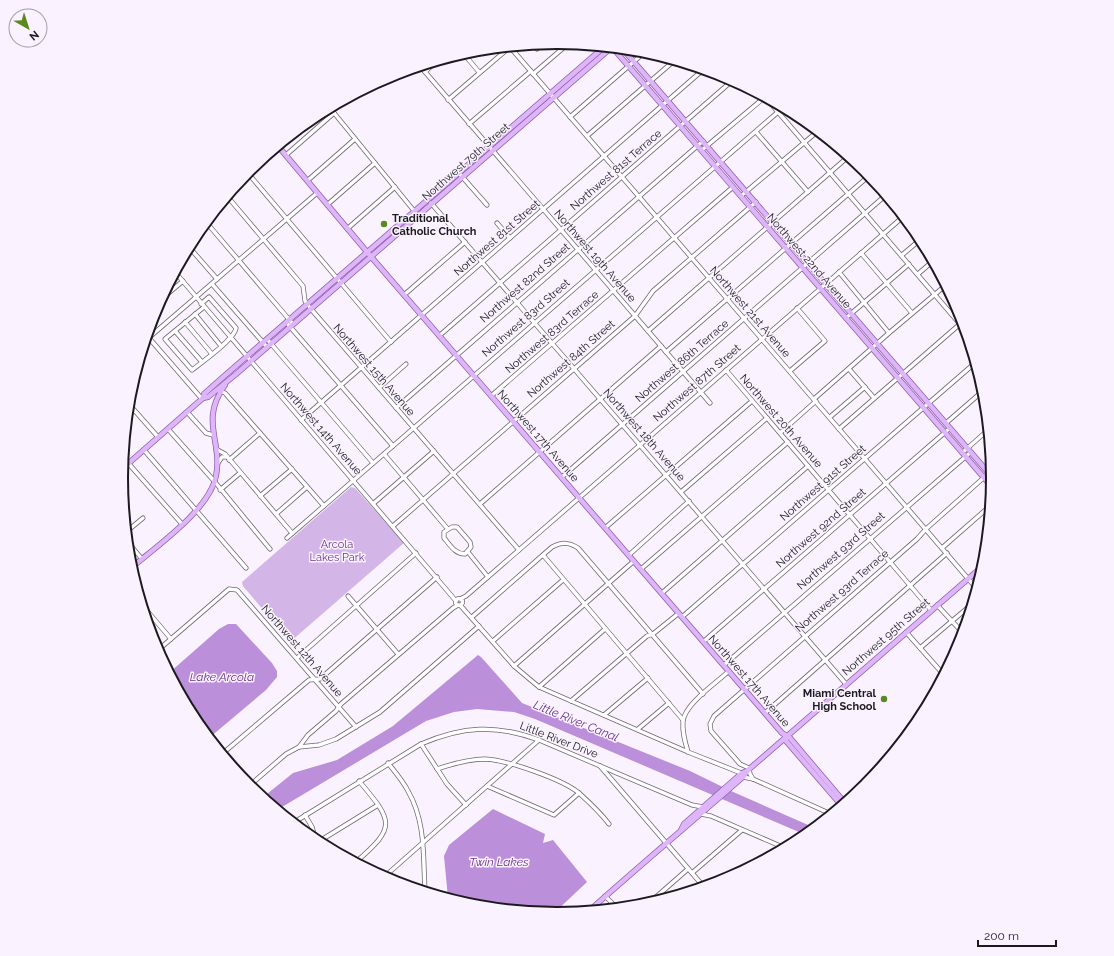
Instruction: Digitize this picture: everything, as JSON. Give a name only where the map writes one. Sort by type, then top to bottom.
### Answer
[{"type":"main road","name":"Northwest 79th Street","points":[[203,399],[204,394],[247,356],[599,51]]},
{"type":"main road","name":"Northwest 79th Street","points":[[129,463],[203,399],[208,397],[227,382],[269,346],[607,52]]},
{"type":"main road","name":"Northwest 22nd Avenue","points":[[617,54],[985,479]]},
{"type":"main road","name":"Northwest 22nd Avenue","points":[[628,55],[986,469]]},
{"type":"main road","points":[[582,66],[586,70]]},
{"type":"main road","points":[[516,122],[520,128]]},
{"type":"main road","name":"Northwest 17th Avenue","points":[[281,150],[456,356],[785,736],[790,738],[821,778],[842,799]]},
{"type":"main road","points":[[136,564],[197,511],[211,492],[215,482],[217,463],[213,434],[213,412],[220,391],[227,382]]},
{"type":"main road","name":"Northwest 95th Street","points":[[596,905],[681,830],[684,824],[717,798],[785,736],[975,573]]},
{"type":"main road","name":"Northwest 95th Street","points":[[727,788],[744,772]]},
{"type":"main road","name":"Northwest 17th Avenue","points":[[821,778],[824,785],[839,802]]},
{"type":"main road","points":[[824,785],[832,791],[835,791]]},
{"type":"street","points":[[469,124],[562,49]]},
{"type":"street","name":"Northwest 21st Avenue","points":[[514,52],[972,583]]},
{"type":"street","points":[[448,100],[503,53]]},
{"type":"street","points":[[570,117],[640,57]]},
{"type":"street","points":[[468,58],[480,72]]},
{"type":"street","points":[[587,136],[670,64]]},
{"type":"street","name":"Northwest 19th Avenue","points":[[425,72],[710,403]]},
{"type":"street","name":"Northwest 81st Street","points":[[301,420],[605,157],[699,74]]},
{"type":"street","name":"Northwest 81st Terrace","points":[[439,336],[728,85]]},
{"type":"street","points":[[702,150],[761,100]]},
{"type":"street","points":[[774,107],[952,313]]},
{"type":"street","name":"Northwest 83rd Street","points":[[287,538],[414,429],[534,322],[778,112]]},
{"type":"street","points":[[286,155],[334,113],[418,215]]},
{"type":"street","points":[[756,132],[808,192]]},
{"type":"street","points":[[741,196],[814,135]]},
{"type":"street","points":[[307,181],[355,138]]},
{"type":"street","name":"Northwest 82nd Street","points":[[396,408],[703,141]]},
{"type":"street","points":[[648,331],[845,160]]},
{"type":"street","points":[[327,205],[375,163]]},
{"type":"street","points":[[458,172],[487,205]]},
{"type":"street","points":[[252,177],[391,342]]},
{"type":"street","points":[[666,352],[726,298],[865,180]]},
{"type":"street","points":[[347,229],[395,187]]},
{"type":"street","name":"Northwest 83rd Terrace","points":[[491,396],[734,187]]},
{"type":"street","points":[[153,334],[317,193]]},
{"type":"street","name":"Northwest 86th Terrace","points":[[562,477],[882,198]]},
{"type":"street","name":"Northwest 18th Avenue","points":[[428,199],[846,684]]},
{"type":"street","name":"Northwest 15th Avenue","points":[[230,200],[303,286],[307,304],[311,309],[519,550]]},
{"type":"street","name":"Northwest 84th Street","points":[[393,526],[573,368],[635,316],[653,291],[756,202]]},
{"type":"street","name":"Northwest 87th Street","points":[[459,602],[899,220]]},
{"type":"street","points":[[497,223],[510,238]]},
{"type":"street","points":[[210,227],[393,446]]},
{"type":"street","points":[[404,295],[465,242]]},
{"type":"street","points":[[902,255],[916,243]]},
{"type":"street","points":[[193,251],[217,279]]},
{"type":"street","points":[[861,253],[912,313]]},
{"type":"street","points":[[846,318],[909,264]]},
{"type":"street","points":[[918,274],[929,264]]},
{"type":"street","points":[[839,272],[889,333]]},
{"type":"street","name":"Northwest 14th Avenue","points":[[178,276],[230,338],[459,602]]},
{"type":"street","points":[[170,292],[183,281]]},
{"type":"street","points":[[212,284],[321,402],[374,463]]},
{"type":"street","points":[[780,433],[873,349],[877,343],[942,288]]},
{"type":"street","points":[[209,297],[236,328],[236,330],[230,338],[192,370],[165,339],[195,314],[209,297]]},
{"type":"street","points":[[790,372],[825,341],[797,308]]},
{"type":"street","points":[[195,314],[221,346]]},
{"type":"street","points":[[185,322],[212,354]]},
{"type":"street","points":[[839,429],[958,326]]},
{"type":"street","points":[[175,331],[202,362]]},
{"type":"street","points":[[151,340],[203,399]]},
{"type":"street","points":[[480,504],[601,400],[661,346]]},
{"type":"street","points":[[379,388],[406,364]]},
{"type":"street","name":"Northwest 91st Street","points":[[571,701],[647,636],[653,634],[680,615],[743,564],[971,367]]},
{"type":"street","points":[[850,369],[874,398]]},
{"type":"street","name":"Northwest 20th Avenue","points":[[726,370],[931,610]]},
{"type":"street","points":[[830,417],[865,387]]},
{"type":"street","points":[[220,391],[225,393],[324,506]]},
{"type":"street","points":[[946,423],[978,395]]},
{"type":"street","points":[[606,528],[752,401]]},
{"type":"street","points":[[134,410],[158,437]]},
{"type":"street","points":[[188,412],[206,433],[213,434]]},
{"type":"street","points":[[681,492],[767,418]]},
{"type":"street","name":"Northwest 92nd Street","points":[[703,642],[950,428]]},
{"type":"street","points":[[168,429],[215,482],[220,490],[270,549]]},
{"type":"street","points":[[217,463],[221,457],[228,458],[260,433]]},
{"type":"street","name":"Northwest 93rd Street","points":[[724,665],[907,507],[964,455],[983,435]]},
{"type":"street","points":[[641,569],[788,442]]},
{"type":"street","points":[[216,448],[228,458],[292,533]]},
{"type":"street","points":[[144,450],[246,568]]},
{"type":"street","points":[[374,504],[434,451]]},
{"type":"street","points":[[384,454],[447,528]]},
{"type":"street","points":[[129,464],[182,524]]},
{"type":"street","points":[[662,593],[808,466]]},
{"type":"street","points":[[260,496],[292,469]]},
{"type":"street","points":[[211,492],[216,489],[220,490],[240,473]]},
{"type":"street","name":"Northwest 93rd Terrace","points":[[740,764],[714,734],[710,724],[717,713],[985,479]]},
{"type":"street","points":[[276,514],[307,487]]},
{"type":"street","points":[[629,555],[689,501]]},
{"type":"street","points":[[942,548],[984,511]]},
{"type":"street","points":[[131,528],[143,518]]},
{"type":"street","points":[[457,527],[470,542],[471,547],[468,552],[460,554],[444,538],[444,532],[447,528],[457,527]]},
{"type":"street","points":[[472,617],[542,555],[552,547],[564,543],[578,548],[703,694]]},
{"type":"street","points":[[134,550],[142,559]]},
{"type":"street","points":[[468,552],[488,577]]},
{"type":"street","points":[[297,658],[416,553]]},
{"type":"street","points":[[765,713],[947,553]]},
{"type":"street","points":[[542,555],[683,720]]},
{"type":"street","points":[[514,666],[634,561]]},
{"type":"street","points":[[226,751],[309,680],[320,679],[437,577]]},
{"type":"street","points":[[493,641],[563,580]]},
{"type":"street","name":"Northwest 12th Avenue","points":[[171,639],[229,589],[237,590],[356,727]]},
{"type":"street","points":[[348,596],[398,654]]},
{"type":"street","points":[[254,781],[286,754],[299,747],[308,736],[338,707],[459,602],[514,666],[539,687],[688,752],[732,770],[750,774],[753,779]]},
{"type":"street","points":[[937,605],[958,628]]},
{"type":"street","points":[[920,648],[965,611]]},
{"type":"street","points":[[151,616],[171,639],[163,646]]},
{"type":"street","points":[[299,747],[319,745],[336,739],[380,712],[479,626]]},
{"type":"street","points":[[539,687],[606,629]]},
{"type":"street","points":[[906,632],[940,671]]},
{"type":"street","points":[[688,752],[683,735],[683,720],[686,711],[729,671]]},
{"type":"street","points":[[604,715],[648,678]]},
{"type":"street","points":[[638,729],[669,702]]},
{"type":"street","name":"Little River Drive","points":[[298,820],[421,744],[443,735],[464,730],[486,728],[518,732],[540,740],[692,805],[705,808]]},
{"type":"street","points":[[389,872],[540,740]]},
{"type":"street","points":[[421,744],[447,784],[466,805]]},
{"type":"street","points":[[437,769],[465,761],[484,759],[513,764],[568,786],[579,793],[589,804],[596,808],[609,824]]},
{"type":"street","points":[[388,763],[408,790],[420,819],[423,843],[425,886]]},
{"type":"street","points":[[740,764],[744,772],[753,779],[826,812]]},
{"type":"street","points":[[740,764],[744,772]]},
{"type":"street","points":[[599,766],[700,882]]},
{"type":"street","points":[[732,770],[735,775],[735,779]]},
{"type":"street","points":[[613,781],[619,774]]},
{"type":"street","points":[[359,781],[378,805],[386,825],[384,834],[378,843],[359,859]]},
{"type":"street","points":[[487,786],[554,815],[579,793]]},
{"type":"street","points":[[324,838],[378,805]]},
{"type":"street","points":[[692,805],[699,813],[711,816],[779,845]]},
{"type":"street","points":[[705,808],[711,816]]},
{"type":"street","points":[[305,815],[313,831]]},
{"type":"street","points":[[692,873],[742,830]]},
{"type":"street","points":[[659,894],[688,868]]},
{"type":"street","points":[[606,896],[612,903]]},
{"type":"green space","name":"Arcola Lakes Park","points":[[351,487],[355,488],[404,543],[290,642],[243,586],[242,582]]},
{"type":"water","name":"Lake Arcola","points":[[228,624],[236,624],[272,663],[277,671],[277,677],[266,690],[213,734],[200,716],[173,670],[219,629]]},
{"type":"water","points":[[478,655],[522,703],[690,771],[808,825],[799,832],[535,719],[514,712],[477,709],[454,712],[426,721],[282,807],[267,794],[293,773],[337,760],[393,726]]},
{"type":"water","name":"Twin Lakes","points":[[493,809],[545,834],[543,843],[553,840],[587,882],[561,907],[501,903],[473,899],[447,892],[444,856],[449,845]]},
{"type":"place","name":"Traditional Catholic Church","points":[[384,224]]},
{"type":"place","name":"Miami Central High School","points":[[884,699]]},
{"type":"water label","name":"Little River Canal","points":[[576,721]]}]
